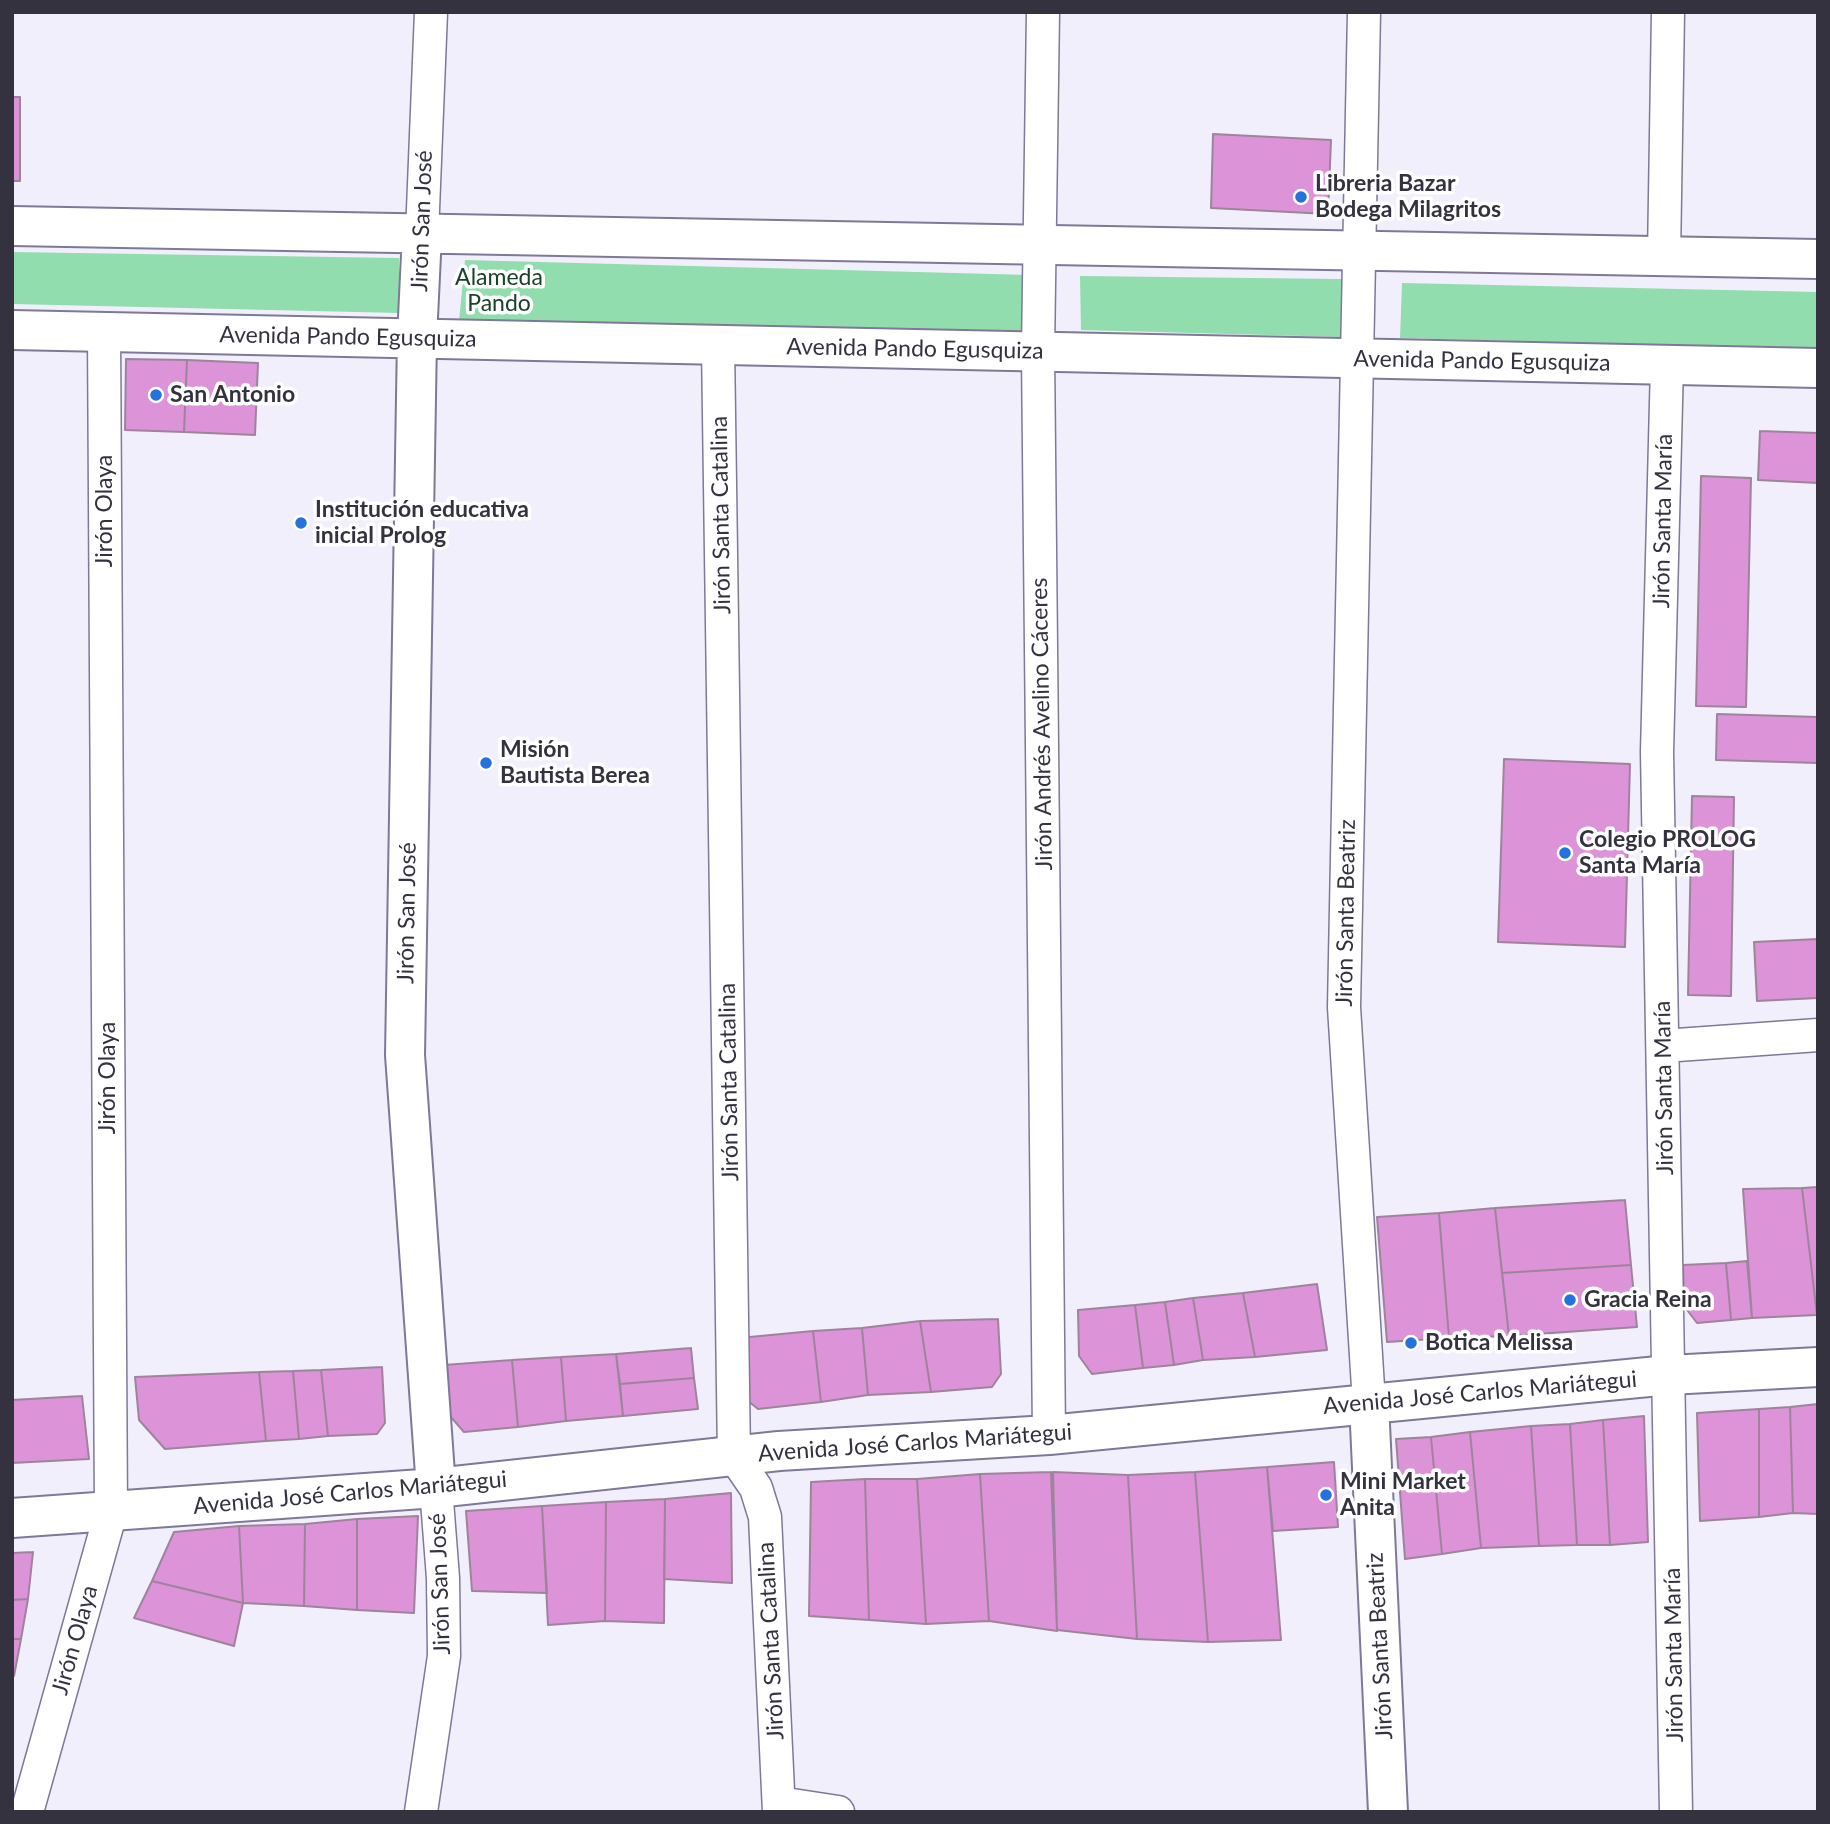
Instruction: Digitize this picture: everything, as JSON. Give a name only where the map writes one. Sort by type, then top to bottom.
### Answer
[{"type":"street","name":"Jirón San José","points":[[421,1812],[444,1657],[443,1578],[405,1055],[417,338],[430,12]]},
{"type":"street","name":"Jirón Andrés Avelino Cáceres","points":[[1043,12],[1038,352],[1049,1435]]},
{"type":"street","name":"Jirón Santa Beatriz","points":[[1364,12],[1344,1007],[1369,1404],[1388,1812]]},
{"type":"street","points":[[1664,257],[1668,12]]},
{"type":"street","points":[[12,226],[1818,259]]},
{"type":"street","name":"Avenida Pando Egusquiza","points":[[12,330],[1818,368]]},
{"type":"street","name":"Jirón Olaya","points":[[27,1812],[111,1512],[104,332]]},
{"type":"street","name":"Jirón Santa Catalina","points":[[719,345],[734,1456],[756,1488],[765,1517],[779,1807]]},
{"type":"street","name":"Jirón Santa María","points":[[1667,364],[1657,752],[1676,1812]]},
{"type":"street","points":[[1663,1046],[1818,1035]]},
{"type":"street","name":"Avenida José Carlos Mariátegui","points":[[12,1518],[436,1488],[734,1456],[1049,1435],[1670,1375],[1818,1367]]},
{"type":"street","points":[[779,1807],[838,1812]]},
{"type":"green space","name":"Alameda Pando","points":[[12,252],[399,258],[399,313],[12,304]]},
{"type":"green space","name":"Alameda Pando","points":[[465,260],[1030,275],[1030,331],[459,321]]},
{"type":"green space","points":[[1080,276],[1342,279],[1341,337],[1081,330]]},
{"type":"green space","points":[[1402,283],[1818,292],[1818,349],[1400,338]]},
{"type":"building","points":[[12,97],[20,97],[20,181],[12,181]]},
{"type":"building","points":[[1213,134],[1331,140],[1328,214],[1211,208]]},
{"type":"building","name":"San Antonio","points":[[126,359],[187,360],[184,432],[125,430]]},
{"type":"building","points":[[187,360],[258,363],[255,435],[184,432]]},
{"type":"building","points":[[1760,431],[1818,433],[1818,483],[1758,480]]},
{"type":"building","points":[[1701,476],[1751,478],[1746,707],[1696,706]]},
{"type":"building","points":[[1717,714],[1818,717],[1818,763],[1716,760]]},
{"type":"building","name":"Colegio PROLOG Santa María","points":[[1504,759],[1630,764],[1625,947],[1498,942]]},
{"type":"building","points":[[1692,796],[1734,797],[1731,996],[1688,995]]},
{"type":"building","points":[[1818,939],[1818,998],[1757,1001],[1754,942]]},
{"type":"building","points":[[1818,1187],[1818,1315],[1817,1315],[1802,1188]]},
{"type":"building","points":[[1802,1188],[1817,1315],[1752,1318],[1743,1189]]},
{"type":"building","points":[[1625,1200],[1631,1265],[1502,1273],[1495,1208]]},
{"type":"building","points":[[1495,1208],[1509,1336],[1449,1338],[1439,1213]]},
{"type":"building","points":[[1439,1213],[1449,1338],[1387,1342],[1377,1217]]},
{"type":"building","points":[[1747,1261],[1752,1318],[1731,1320],[1726,1263]]},
{"type":"building","points":[[1726,1263],[1731,1320],[1697,1323],[1684,1306],[1683,1265]]},
{"type":"building","name":"Gracia Reina","points":[[1631,1265],[1637,1327],[1509,1336],[1502,1273]]},
{"type":"building","points":[[1317,1284],[1327,1350],[1255,1357],[1243,1293]]},
{"type":"building","points":[[1243,1293],[1255,1357],[1203,1360],[1193,1298]]},
{"type":"building","points":[[1193,1298],[1203,1360],[1174,1365],[1165,1302]]},
{"type":"building","points":[[1165,1302],[1174,1365],[1143,1368],[1135,1305]]},
{"type":"building","points":[[1135,1305],[1143,1368],[1092,1374],[1079,1356],[1078,1310]]},
{"type":"building","points":[[998,1319],[1001,1374],[992,1387],[931,1392],[920,1321]]},
{"type":"building","points":[[920,1321],[931,1392],[868,1395],[862,1328]]},
{"type":"building","points":[[862,1328],[868,1395],[821,1402],[813,1331]]},
{"type":"building","points":[[813,1331],[821,1402],[758,1409],[742,1396],[739,1338]]},
{"type":"building","points":[[691,1348],[694,1378],[620,1384],[616,1354]]},
{"type":"building","points":[[616,1354],[623,1416],[566,1421],[561,1357]]},
{"type":"building","points":[[561,1357],[566,1421],[518,1427],[512,1360]]},
{"type":"building","points":[[512,1360],[518,1427],[464,1432],[449,1415],[444,1365]]},
{"type":"building","points":[[382,1367],[385,1423],[377,1434],[328,1436],[321,1370]]},
{"type":"building","points":[[321,1370],[328,1436],[299,1439],[293,1371]]},
{"type":"building","points":[[293,1371],[299,1439],[266,1441],[259,1372]]},
{"type":"building","points":[[259,1372],[266,1441],[165,1449],[139,1420],[135,1377]]},
{"type":"building","points":[[694,1378],[698,1409],[623,1416],[620,1384]]},
{"type":"building","points":[[82,1396],[89,1459],[12,1463],[12,1400]]},
{"type":"building","points":[[1818,1404],[1818,1514],[1793,1513],[1790,1407]]},
{"type":"building","points":[[1790,1407],[1793,1513],[1759,1517],[1759,1409]]},
{"type":"building","points":[[1759,1409],[1759,1517],[1700,1521],[1697,1413]]},
{"type":"building","points":[[1644,1416],[1648,1542],[1610,1545],[1603,1420]]},
{"type":"building","points":[[1603,1420],[1610,1545],[1577,1545],[1570,1424]]},
{"type":"building","points":[[1570,1424],[1577,1545],[1539,1546],[1531,1426]]},
{"type":"building","points":[[1531,1426],[1539,1546],[1481,1548],[1470,1432]]},
{"type":"building","points":[[1470,1432],[1481,1548],[1442,1554],[1431,1437]]},
{"type":"building","points":[[1431,1437],[1442,1554],[1405,1559],[1396,1439]]},
{"type":"building","points":[[1334,1462],[1338,1527],[1273,1531],[1267,1467]]},
{"type":"building","points":[[1267,1467],[1281,1640],[1208,1642],[1195,1472]]},
{"type":"building","points":[[1051,1472],[1057,1631],[989,1621],[980,1474]]},
{"type":"building","points":[[1053,1472],[1128,1475],[1137,1639],[1057,1630]]},
{"type":"building","points":[[1195,1472],[1208,1642],[1137,1639],[1128,1475]]},
{"type":"building","points":[[980,1474],[989,1621],[926,1624],[917,1479]]},
{"type":"building","points":[[865,1479],[869,1620],[809,1616],[811,1482]]},
{"type":"building","points":[[865,1479],[917,1479],[926,1624],[869,1620]]},
{"type":"building","points":[[731,1493],[732,1583],[664,1579],[665,1499]]},
{"type":"building","points":[[665,1499],[664,1623],[605,1621],[606,1502]]},
{"type":"building","points":[[606,1502],[605,1621],[548,1625],[542,1506]]},
{"type":"building","points":[[542,1506],[547,1593],[472,1591],[466,1511]]},
{"type":"building","points":[[418,1516],[414,1613],[357,1610],[357,1519]]},
{"type":"building","points":[[357,1519],[357,1610],[304,1606],[305,1524]]},
{"type":"building","points":[[305,1524],[304,1606],[243,1603],[239,1526]]},
{"type":"building","points":[[239,1526],[243,1603],[152,1581],[174,1532]]},
{"type":"building","points":[[33,1552],[28,1599],[12,1600],[12,1553]]},
{"type":"building","points":[[152,1581],[243,1603],[234,1646],[134,1618]]},
{"type":"building","points":[[28,1599],[21,1639],[12,1639],[12,1600]]},
{"type":"building","points":[[12,1639],[21,1639],[14,1676],[12,1676]]},
{"type":"place","name":"Libreria Bazar Bodega Milagritos","points":[[1301,197]]},
{"type":"place","name":"San Antonio","points":[[156,395]]},
{"type":"place","name":"Institución educativa inicial Prolog","points":[[301,523]]},
{"type":"place","name":"Misión Bautista Berea","points":[[486,763]]},
{"type":"place","name":"Colegio PROLOG Santa María","points":[[1565,853]]},
{"type":"place","name":"Gracia Reina","points":[[1570,1300]]},
{"type":"place","name":"Botica Melissa","points":[[1411,1343]]},
{"type":"place","name":"Mini Market Anita","points":[[1326,1495]]}]
